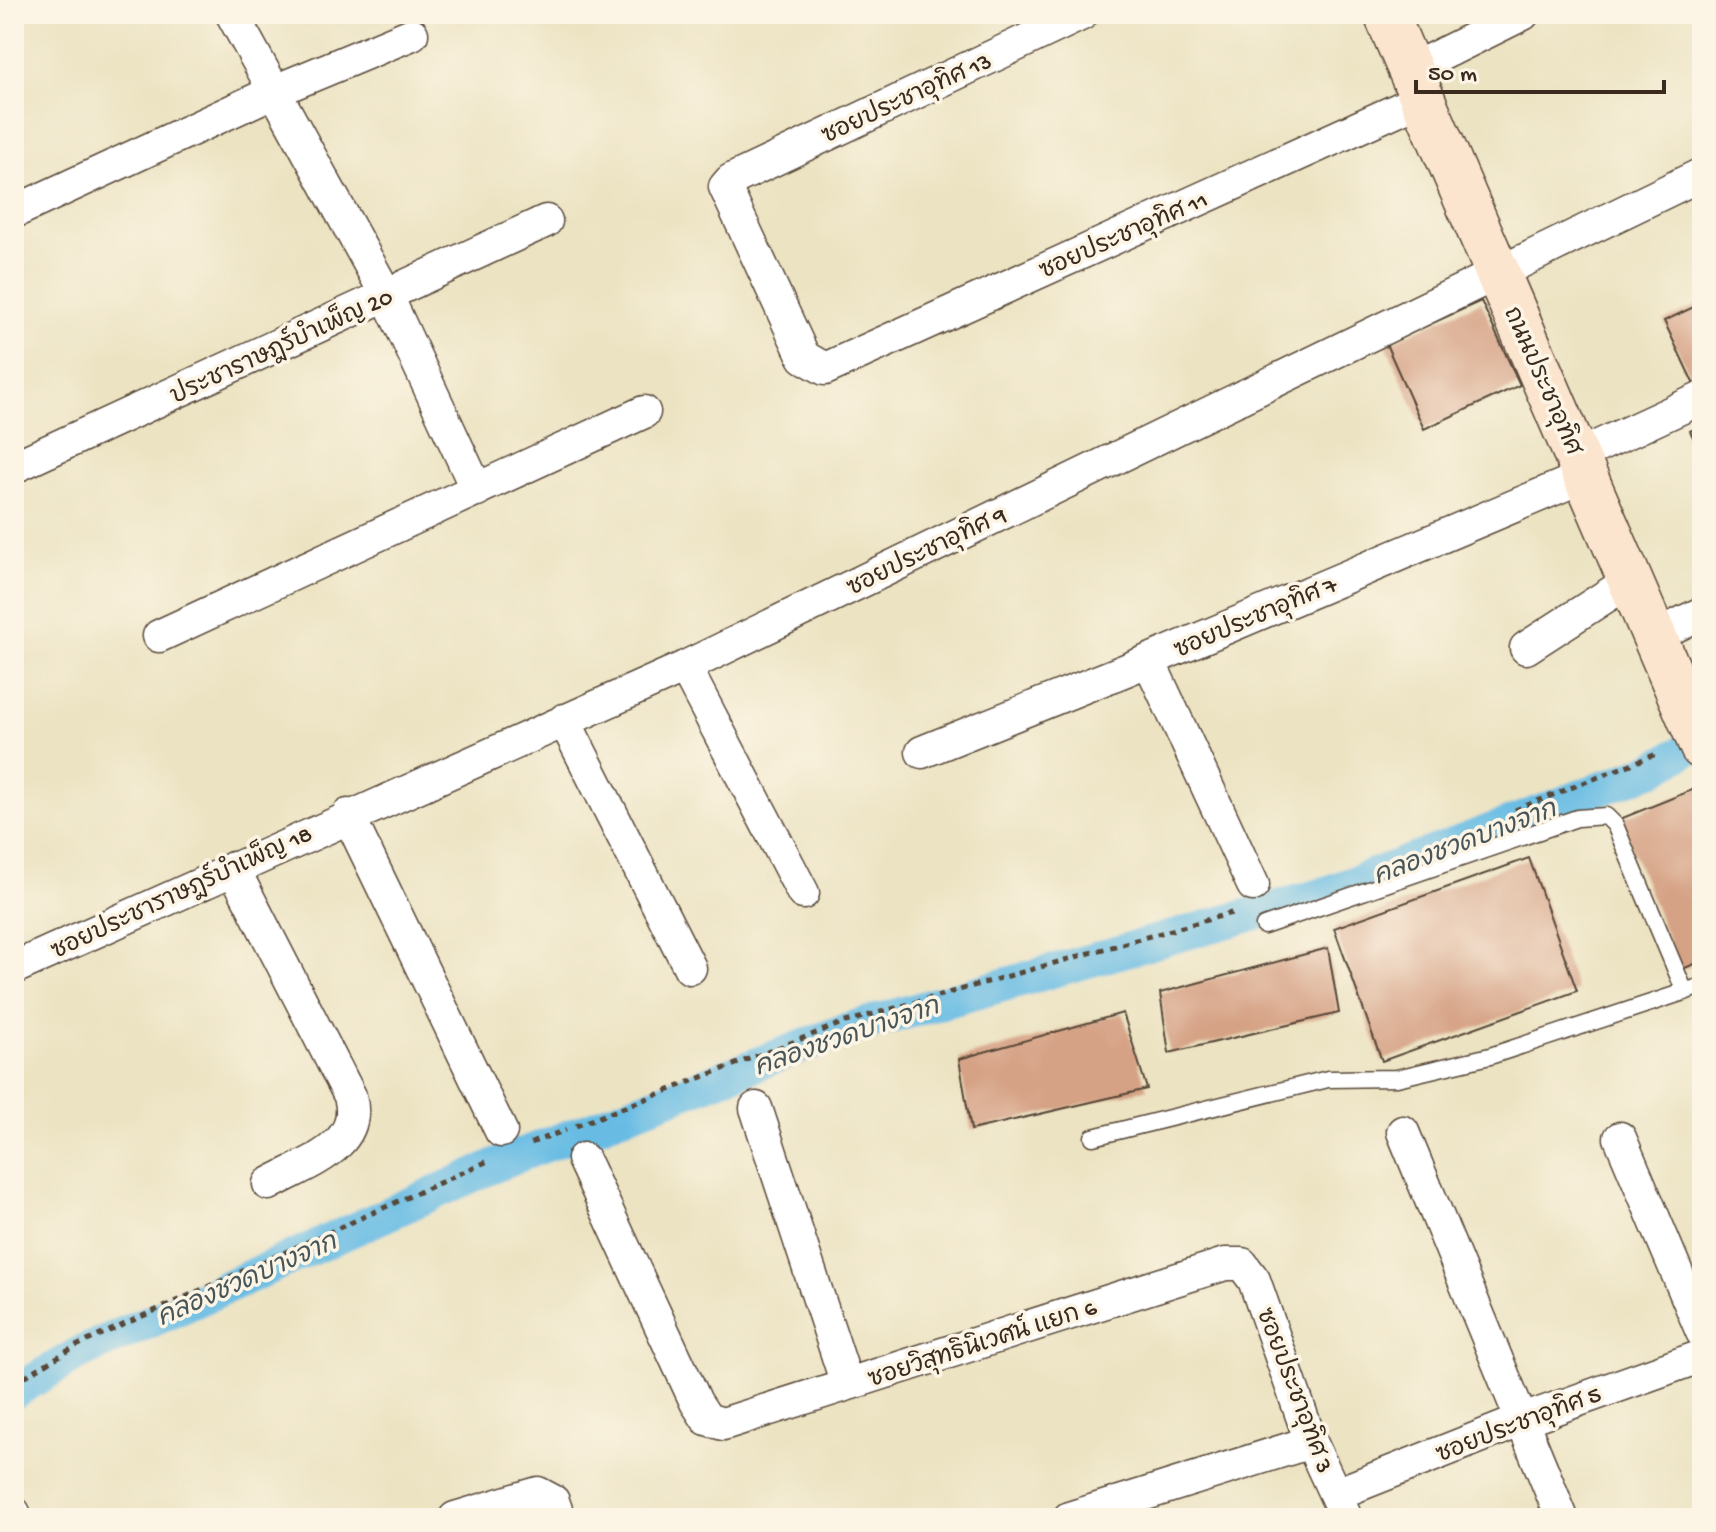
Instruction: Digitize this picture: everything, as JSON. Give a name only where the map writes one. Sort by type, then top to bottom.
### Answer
[{"type":"main road","name":"ถนนประชาอุทิศ","points":[[1386,14],[1694,730]]},
{"type":"street","points":[[232,14],[387,296],[477,490]]},
{"type":"street","name":"ซอยประชาอุทิศ 13","points":[[825,369],[813,365],[804,357],[726,197],[725,187],[731,180],[1082,14]]},
{"type":"street","name":"ซอยประชาอุทิศ 11","points":[[825,369],[1417,84],[1523,14]]},
{"type":"street","points":[[14,212],[275,91],[412,34]]},
{"type":"street","name":"ซอยประชาอุทิศ 9","points":[[348,815],[685,667],[1702,174]]},
{"type":"street","name":"ประชาราษฎร์บำเพ็ญ 20","points":[[14,467],[546,221]]},
{"type":"street","name":"ซอยประชาอุทิศ 7","points":[[922,752],[1149,661],[1581,466],[1702,398]]},
{"type":"street","points":[[159,636],[644,412]]},
{"type":"street","points":[[1526,648],[1631,580]]},
{"type":"street","points":[[1655,636],[1702,613]]},
{"type":"street","points":[[1149,661],[1250,897]]},
{"type":"street","points":[[685,667],[803,893]]},
{"type":"street","points":[[564,720],[690,968]]},
{"type":"street","points":[[348,815],[503,1146]]},
{"type":"street","name":"ซอยประชาราษฎร์บำเพ็ญ 18","points":[[14,968],[348,815]]},
{"type":"street","points":[[233,868],[350,1096],[354,1111],[351,1130],[336,1146],[269,1184]]},
{"type":"street","points":[[756,1108],[847,1384]]},
{"type":"street","points":[[1403,1132],[1562,1518]]},
{"type":"street","points":[[1620,1138],[1702,1332]]},
{"type":"street","name":"ซอยวิสุทธินิเวศน์ แยก 6","points":[[583,1159],[696,1402],[707,1419],[723,1424],[1225,1264],[1242,1264]]},
{"type":"street","name":"ซอยประชาอุทิศ 3","points":[[1242,1264],[1254,1280],[1311,1442],[1341,1506]]},
{"type":"street","name":"ซอยประชาอุทิศ 5","points":[[1341,1506],[1520,1421],[1702,1356]]},
{"type":"street","points":[[1069,1518],[1311,1442]]},
{"type":"street","points":[[455,1518],[538,1493],[553,1501],[559,1518]]},
{"type":"lane","points":[[1264,926],[1577,818],[1606,816],[1615,825],[1685,992]]},
{"type":"lane","points":[[1093,1137],[1328,1079],[1397,1078],[1459,1063],[1702,986]]},
{"type":"path","points":[[1513,811],[1659,753]]},
{"type":"path","points":[[14,1383],[76,1346],[503,1146],[842,1023],[1250,897]]},
{"type":"building","points":[[1481,301],[1520,385],[1424,429],[1386,344]]},
{"type":"building","points":[[1702,303],[1702,387],[1696,389],[1664,321]]},
{"type":"building","points":[[1702,425],[1702,455],[1690,431]]},
{"type":"building","points":[[1702,786],[1702,961],[1680,970],[1620,819]]},
{"type":"building","points":[[1529,858],[1577,991],[1382,1061],[1334,928]]},
{"type":"building","points":[[1328,948],[1339,1013],[1169,1053],[1160,993]]},
{"type":"building","points":[[1123,1013],[1147,1089],[971,1130],[959,1059]]},
{"type":"waterway","name":"คลองชวดบางจาก","points":[[14,1392],[78,1354],[505,1161],[848,1029],[1324,894],[1653,769],[1702,741]]}]
